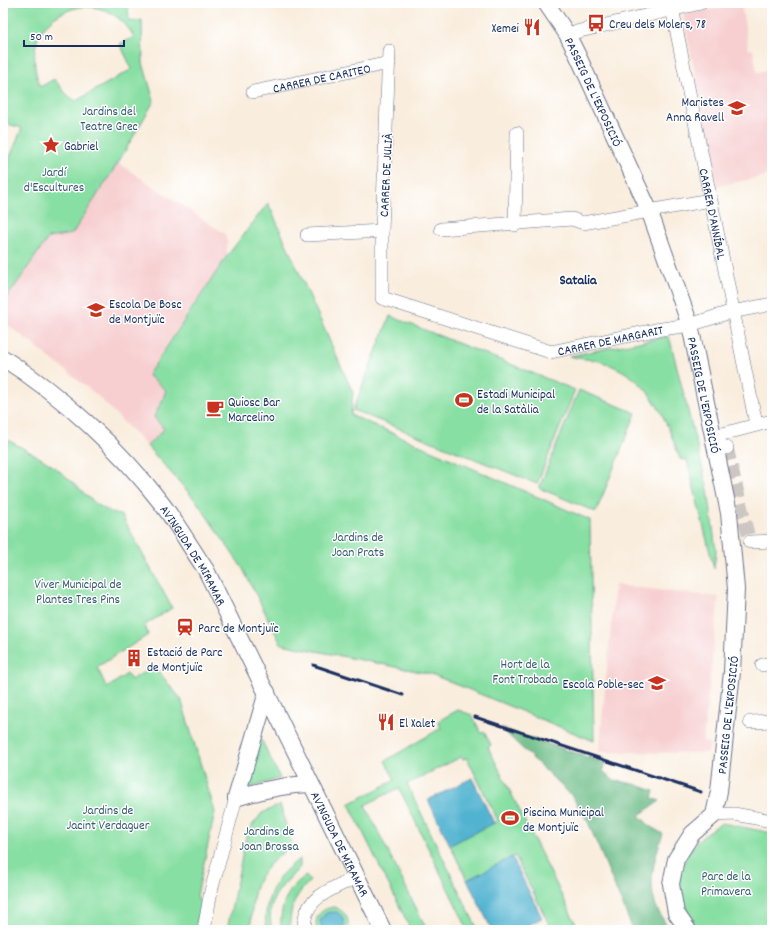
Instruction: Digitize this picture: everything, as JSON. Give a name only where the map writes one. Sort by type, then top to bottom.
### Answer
[{"type":"street","name":"PASSEIG DE L'EXPOSICIÓ","points":[[546,3],[567,34],[649,210],[690,325],[719,442],[729,513],[736,589],[732,676],[727,724],[714,815]]},
{"type":"street","points":[[567,34],[672,6],[701,3]]},
{"type":"street","name":"CARRER D'ANNÍBAL","points":[[672,6],[756,424]]},
{"type":"street","name":"CARRER DE CARITEO","points":[[253,92],[389,57]]},
{"type":"street","name":"CARRER DE JULIÀ","points":[[382,298],[382,231],[389,57]]},
{"type":"street","points":[[515,225],[517,133]]},
{"type":"street","points":[[441,229],[515,225],[572,219],[583,223],[710,200]]},
{"type":"street","points":[[307,235],[382,231]]},
{"type":"street","name":"CARRER DE MARGARIT","points":[[382,298],[551,352],[655,330],[690,325],[733,312],[772,304]]},
{"type":"street","name":"AVINGUDA DE MIRAMAR","points":[[3,358],[28,374],[81,419],[119,455],[161,503],[206,570],[383,930]]},
{"type":"street","points":[[719,442],[756,424],[772,421]]},
{"type":"street","points":[[750,542],[772,541]]},
{"type":"street","points":[[204,930],[211,891],[267,692]]},
{"type":"street","points":[[750,722],[772,721]]},
{"type":"street","points":[[236,798],[266,789],[288,785],[310,784]]},
{"type":"street","points":[[688,930],[676,913],[671,884],[676,859],[692,834],[714,815],[734,814],[772,821]]},
{"type":"street","points":[[305,930],[305,912],[311,903],[318,896],[356,877]]},
{"type":"shaded area","name":"Maristes Anna Ravell","points":[[741,4],[749,50],[753,49],[757,72],[772,69],[772,175],[718,186],[683,15]]},
{"type":"shaded area","name":"Escola De Bosc de Montjuïc","points":[[118,163],[225,234],[227,242],[227,256],[167,344],[148,375],[166,390],[155,414],[164,429],[147,446],[97,395],[3,321],[3,299],[11,292],[48,238],[72,234]]},
{"type":"shaded area","name":"Escola Poble-sec","points":[[615,585],[719,597],[703,742],[710,743],[708,753],[599,752]]},
{"type":"green space","points":[[3,3],[142,3],[128,6],[129,22],[142,20],[143,63],[154,101],[118,163],[72,234],[48,238],[11,292],[3,299],[3,188],[5,189],[8,180],[3,177],[3,174],[22,128],[3,123]],"holes":[[[80,7],[89,7],[112,13],[124,23],[134,37],[120,44],[132,69],[76,101],[68,96],[54,79],[40,87],[34,60],[35,47],[45,26],[54,18],[66,11]]]},
{"type":"green space","name":"Jardins de Joan Prats","points":[[268,203],[353,393],[351,415],[590,520],[594,741],[431,674],[281,644],[243,569],[197,502],[147,446],[164,429],[154,417],[166,390],[148,375],[227,256]]},
{"type":"green space","name":"Estadi Municipal de la Satàlia","points":[[390,316],[575,390],[537,484],[353,410]]},
{"type":"green space","points":[[669,336],[708,490],[716,551],[714,569],[687,460],[680,459],[668,427],[653,399],[631,376],[616,368],[599,361],[569,356]]},
{"type":"green space","points":[[579,390],[636,413],[596,512],[539,488]]},
{"type":"green space","name":"Jardins de Jacint Verdaguer","points":[[3,437],[52,465],[102,508],[122,516],[172,608],[145,625],[148,635],[97,667],[107,688],[127,674],[131,680],[154,666],[181,699],[215,812],[197,895],[200,904],[196,930],[3,930]]},
{"type":"green space","name":"Piscina Municipal de Montjuïc","points":[[458,710],[472,715],[481,733],[484,731],[491,745],[488,747],[579,930],[552,930],[515,856],[467,880],[450,845],[498,821],[467,758],[463,759],[461,757],[407,784],[478,930],[468,930],[399,788],[365,805],[427,930],[411,930],[349,804],[395,780],[385,761],[441,728],[438,721]]},
{"type":"green space","points":[[501,728],[605,763],[603,771],[613,780],[634,784],[654,791],[652,798],[660,801],[639,815],[651,827],[663,834],[653,869],[652,888],[657,909],[670,930],[633,930],[588,822],[572,796]]},
{"type":"green space","points":[[256,740],[262,741],[280,778],[250,788],[247,785]]},
{"type":"green space","name":"Jardins de Joan Brossa","points":[[280,805],[292,845],[263,872],[258,881],[253,901],[251,930],[227,930],[247,832],[262,813]]},
{"type":"green space","name":"Parc de la Primavera","points":[[722,823],[772,833],[772,930],[701,930],[693,925],[685,912],[680,899],[680,873],[691,849],[710,830]]},
{"type":"green space","points":[[300,859],[300,867],[276,894],[270,919],[272,930],[266,930],[267,909],[272,889],[284,872]]},
{"type":"green space","points":[[306,876],[310,881],[300,892],[294,903],[291,915],[290,930],[281,930],[281,914],[289,892]]},
{"type":"green space","points":[[334,907],[344,913],[348,919],[347,930],[343,930],[344,926],[329,912],[322,917],[322,930],[317,930],[317,917],[322,911]]},
{"type":"water","points":[[472,778],[494,823],[450,845],[428,800]]},
{"type":"water","points":[[512,857],[542,918],[518,930],[492,930],[467,880]]},
{"type":"water","points":[[329,912],[337,912],[341,916],[344,920],[343,930],[322,930],[320,921],[325,914]]},
{"type":"tunnel","points":[[727,448],[750,542]]},
{"type":"railway","points":[[313,665],[403,695]]},
{"type":"railway","points":[[475,717],[701,792]]},
{"type":"place","name":"Creu dels Molers, 78","points":[[596,23]]},
{"type":"place","name":"Xemei","points":[[532,27]]},
{"type":"place","name":"Maristes Anna Ravell","points":[[737,108]]},
{"type":"place","name":"Gabriel","points":[[51,145]]},
{"type":"place","name":"Escola De Bosc de Montjuïc","points":[[96,310]]},
{"type":"place","name":"Estadi Municipal de la Satàlia","points":[[464,400]]},
{"type":"place","name":"Quiosc Bar Marcelino","points":[[215,408]]},
{"type":"place","name":"Parc de Montjuïc","points":[[185,627]]},
{"type":"place","name":"Estació de Parc de Montjuïc","points":[[134,658]]},
{"type":"place","name":"Escola Poble-sec","points":[[657,683]]},
{"type":"place","name":"El Xalet","points":[[386,722]]},
{"type":"place","name":"Piscina Municipal de Montjuïc","points":[[510,818]]},
{"type":"district","name":"Satalia","points":[[578,279]]},
{"type":"park label","name":"Jardins del Teatre Grec","points":[[109,118]]},
{"type":"park label","name":"Jardí d'Escultures","points":[[54,178]]},
{"type":"park label","name":"Viver Municipal de Plantes Tres Pins","points":[[78,590]]},
{"type":"park label","name":"Hort de la Font Trobada","points":[[525,670]]}]
